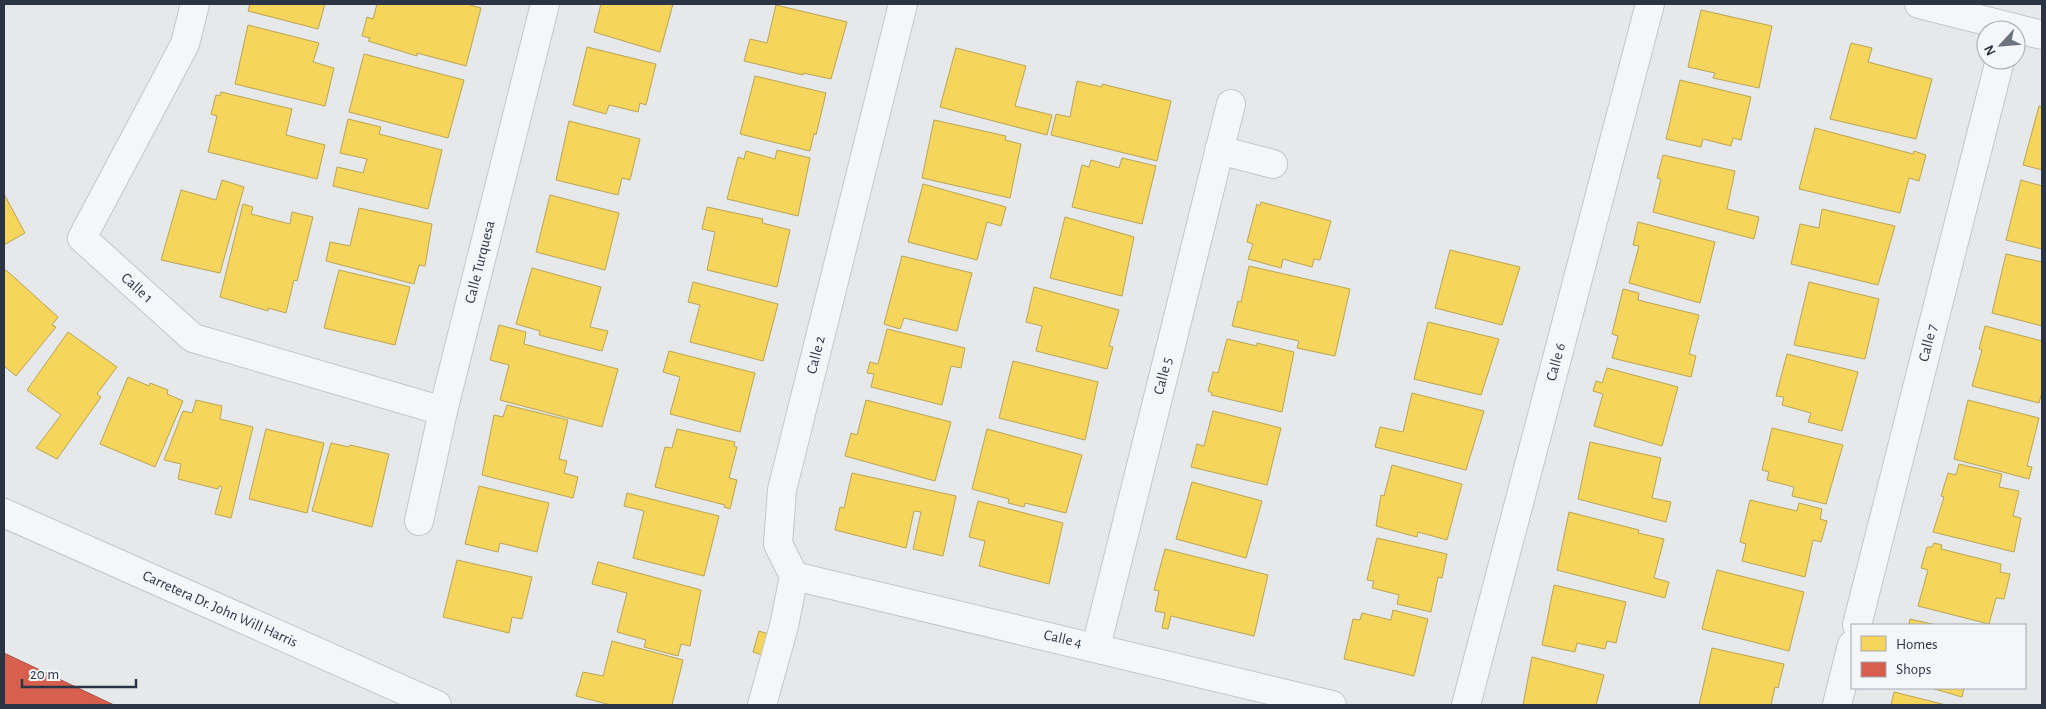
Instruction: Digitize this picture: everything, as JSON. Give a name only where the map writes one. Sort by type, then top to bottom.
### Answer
[{"type":"street","name":"Calle 1","points":[[195,4],[185,44],[82,238],[192,338],[443,411]]},
{"type":"street","name":"Calle Turquesa","points":[[419,521],[443,411],[544,4]]},
{"type":"street","name":"Calle 2","points":[[794,576],[778,544],[782,490],[903,4]]},
{"type":"street","points":[[1919,4],[1978,20]]},
{"type":"street","name":"Calle 6","points":[[1466,705],[1648,11]]},
{"type":"street","points":[[2026,31],[2042,34]]},
{"type":"street","name":"Calle 7","points":[[1857,624],[1997,70]]},
{"type":"street","name":"Calle 5","points":[[1096,647],[1231,104]]},
{"type":"street","points":[[1219,150],[1273,164]]},
{"type":"street","name":"Carretera Dr. John Will Harris","points":[[4,513],[437,705]]},
{"type":"street","name":"Calle 4","points":[[794,576],[1332,705]]},
{"type":"street","points":[[762,705],[784,626],[794,576]]},
{"type":"street","points":[[1837,705],[1851,649]]},
{"type":"building: Homes","points":[[250,4],[325,4],[318,29],[248,11]]},
{"type":"building: Homes","points":[[377,4],[467,4],[481,8],[466,66],[417,53],[417,56],[368,41],[370,38],[362,36],[367,17],[373,19]]},
{"type":"building: Homes","points":[[601,4],[673,4],[660,52],[594,32]]},
{"type":"building: Homes","points":[[776,5],[847,22],[831,79],[803,73],[803,75],[744,61],[750,39],[767,43]]},
{"type":"building: Homes","points":[[1701,10],[1772,26],[1759,88],[1713,78],[1715,73],[1688,67]]},
{"type":"building: Homes","points":[[248,25],[319,43],[313,62],[334,68],[325,106],[235,84]]},
{"type":"building: Homes","points":[[1851,43],[1872,48],[1868,62],[1932,79],[1916,139],[1830,119]]},
{"type":"building: Homes","points":[[587,47],[656,64],[646,105],[640,103],[638,112],[609,105],[606,114],[573,105]]},
{"type":"building: Homes","points":[[956,48],[1026,66],[1015,106],[1052,115],[1047,135],[940,107]]},
{"type":"building: Homes","points":[[364,54],[464,80],[448,138],[349,112]]},
{"type":"building: Homes","points":[[755,76],[826,93],[816,135],[814,133],[810,151],[740,134]]},
{"type":"building: Homes","points":[[1680,80],[1751,97],[1741,140],[1733,138],[1731,146],[1703,139],[1701,147],[1666,139]]},
{"type":"building: Homes","points":[[1077,81],[1102,87],[1102,84],[1171,101],[1157,161],[1051,135],[1056,114],[1070,117]]},
{"type":"building: Homes","points":[[221,92],[292,109],[286,135],[325,145],[317,179],[208,152],[217,116],[211,114],[216,95],[220,96]]},
{"type":"building: Homes","points":[[2039,106],[2042,107],[2042,170],[2023,165]]},
{"type":"building: Homes","points":[[348,119],[381,127],[379,134],[442,150],[428,209],[333,186],[337,167],[363,173],[367,159],[340,153]]},
{"type":"building: Homes","points":[[934,120],[1006,136],[1005,140],[1021,144],[1010,198],[922,178]]},
{"type":"building: Homes","points":[[569,121],[640,139],[630,180],[622,178],[618,195],[556,180]]},
{"type":"building: Homes","points":[[1815,128],[1913,154],[1914,151],[1926,155],[1919,181],[1909,178],[1900,213],[1799,189]]},
{"type":"building: Homes","points":[[777,150],[810,158],[798,216],[727,199],[738,157],[744,159],[746,151],[775,159]]},
{"type":"building: Homes","points":[[1663,155],[1735,171],[1727,209],[1759,217],[1754,239],[1653,212],[1661,179],[1657,178]]},
{"type":"building: Homes","points":[[1122,158],[1156,166],[1142,224],[1072,207],[1082,165],[1089,167],[1091,160],[1119,168]]},
{"type":"building: Homes","points":[[222,180],[244,187],[220,273],[161,260],[181,190],[216,200]]},
{"type":"building: Homes","points":[[2021,180],[2042,186],[2042,249],[2006,240]]},
{"type":"building: Homes","points":[[923,184],[1006,207],[1001,226],[987,222],[977,260],[908,242]]},
{"type":"building: Homes","points":[[4,194],[25,233],[4,245]]},
{"type":"building: Homes","points":[[550,195],[619,213],[605,270],[536,252]]},
{"type":"building: Homes","points":[[1261,202],[1331,221],[1320,260],[1314,259],[1312,267],[1283,259],[1281,268],[1248,259],[1253,244],[1247,242],[1257,204],[1260,206]]},
{"type":"building: Homes","points":[[243,204],[253,207],[251,214],[290,224],[292,212],[313,217],[297,281],[294,280],[286,313],[268,308],[268,311],[220,297]]},
{"type":"building: Homes","points":[[707,207],[763,219],[762,223],[790,230],[777,287],[707,270],[715,232],[702,229]]},
{"type":"building: Homes","points":[[359,208],[432,224],[425,266],[419,265],[414,284],[326,261],[330,242],[350,246]]},
{"type":"building: Homes","points":[[1822,209],[1895,226],[1878,285],[1791,264],[1800,224],[1819,228]]},
{"type":"building: Homes","points":[[1065,217],[1134,237],[1122,296],[1050,278]]},
{"type":"building: Homes","points":[[1638,222],[1715,242],[1700,303],[1629,283],[1639,246],[1633,245]]},
{"type":"building: Homes","points":[[1450,250],[1520,267],[1502,325],[1435,308]]},
{"type":"building: Homes","points":[[2006,254],[2042,262],[2042,326],[1992,313]]},
{"type":"building: Homes","points":[[902,256],[972,273],[957,331],[904,318],[900,329],[884,324]]},
{"type":"building: Homes","points":[[1249,266],[1350,289],[1335,356],[1297,348],[1299,341],[1232,326],[1238,301],[1241,302]]},
{"type":"building: Homes","points":[[532,268],[601,287],[590,327],[608,331],[602,351],[539,335],[540,331],[516,324]]},
{"type":"building: Homes","points":[[6,270],[58,317],[52,325],[56,327],[16,376],[4,366],[4,271]]},
{"type":"building: Homes","points":[[339,270],[410,287],[395,345],[324,328]]},
{"type":"building: Homes","points":[[693,282],[778,304],[763,361],[690,342],[700,305],[688,302]]},
{"type":"building: Homes","points":[[1809,282],[1879,299],[1865,359],[1794,345]]},
{"type":"building: Homes","points":[[1034,287],[1119,310],[1109,346],[1113,347],[1107,369],[1036,351],[1042,326],[1026,322]]},
{"type":"building: Homes","points":[[1623,289],[1639,293],[1638,300],[1699,315],[1689,354],[1696,356],[1691,377],[1612,358],[1618,336],[1612,334]]},
{"type":"building: Homes","points":[[1428,322],[1499,339],[1481,395],[1414,379]]},
{"type":"building: Homes","points":[[499,325],[526,332],[524,344],[618,369],[602,427],[500,400],[509,365],[490,360]]},
{"type":"building: Homes","points":[[1985,326],[2042,341],[2042,392],[2039,403],[1972,386],[1982,350],[1979,349]]},
{"type":"building: Homes","points":[[887,329],[965,348],[961,368],[951,366],[942,405],[871,387],[874,374],[867,373],[870,362],[878,364]]},
{"type":"building: Homes","points":[[68,332],[117,367],[97,394],[101,397],[57,459],[36,448],[61,415],[27,390]]},
{"type":"building: Homes","points":[[1227,339],[1257,346],[1257,343],[1294,352],[1282,412],[1211,395],[1212,393],[1208,391],[1213,372],[1218,373]]},
{"type":"building: Homes","points":[[669,351],[755,373],[740,432],[670,414],[680,377],[663,372]]},
{"type":"building: Homes","points":[[1787,354],[1858,372],[1842,431],[1808,422],[1811,413],[1782,405],[1784,397],[1776,396]]},
{"type":"building: Homes","points":[[1013,361],[1098,382],[1085,440],[999,418]]},
{"type":"building: Homes","points":[[1607,368],[1678,387],[1662,446],[1594,426],[1603,394],[1593,391],[1596,381],[1602,383]]},
{"type":"building: Homes","points":[[128,377],[149,386],[150,383],[168,390],[167,394],[183,401],[155,467],[100,444]]},
{"type":"building: Homes","points":[[1412,393],[1484,411],[1466,470],[1375,447],[1380,427],[1403,432]]},
{"type":"building: Homes","points":[[196,400],[222,406],[220,419],[253,427],[231,518],[215,514],[222,487],[219,486],[218,489],[178,479],[181,464],[164,460],[183,411],[192,413]]},
{"type":"building: Homes","points":[[866,400],[951,422],[935,481],[845,456],[851,433],[857,435]]},
{"type":"building: Homes","points":[[1968,400],[2039,418],[2027,466],[2032,467],[2029,479],[1954,459]]},
{"type":"building: Homes","points":[[507,405],[568,420],[559,459],[567,461],[564,473],[578,477],[573,498],[482,475],[494,415],[503,417]]},
{"type":"building: Homes","points":[[1213,411],[1281,428],[1267,485],[1191,467],[1197,444],[1204,446]]},
{"type":"building: Homes","points":[[1772,428],[1843,445],[1826,504],[1792,496],[1794,487],[1767,480],[1769,472],[1762,470]]},
{"type":"building: Homes","points":[[266,429],[324,443],[307,513],[249,499]]},
{"type":"building: Homes","points":[[677,429],[735,442],[734,446],[737,447],[729,478],[737,480],[730,509],[724,507],[725,505],[655,487],[665,447],[672,448]]},
{"type":"building: Homes","points":[[987,429],[1082,455],[1066,513],[1025,503],[1024,507],[1008,503],[1009,499],[972,489]]},
{"type":"building: Homes","points":[[1590,442],[1661,458],[1652,498],[1671,502],[1666,522],[1578,499]]},
{"type":"building: Homes","points":[[331,443],[349,447],[350,445],[389,454],[372,527],[312,511]]},
{"type":"building: Homes","points":[[1959,464],[2002,474],[1999,487],[2019,491],[2013,516],[2021,518],[2014,552],[1933,532],[1944,497],[1941,496],[1948,473],[1956,475]]},
{"type":"building: Homes","points":[[1392,465],[1462,484],[1447,540],[1418,532],[1417,537],[1376,526],[1381,495],[1384,496]]},
{"type":"building: Homes","points":[[852,473],[956,496],[943,556],[913,549],[921,512],[914,511],[906,548],[835,530],[840,507],[844,508]]},
{"type":"building: Homes","points":[[1192,482],[1262,501],[1246,558],[1176,539]]},
{"type":"building: Homes","points":[[479,486],[549,503],[537,552],[500,543],[498,552],[465,544]]},
{"type":"building: Homes","points":[[627,493],[719,516],[704,576],[633,558],[644,511],[624,506]]},
{"type":"building: Homes","points":[[1750,500],[1797,511],[1799,503],[1822,509],[1820,519],[1827,521],[1821,542],[1813,540],[1805,577],[1742,561],[1746,544],[1740,542]]},
{"type":"building: Homes","points":[[978,501],[1063,523],[1049,584],[979,566],[985,541],[969,537]]},
{"type":"building: Homes","points":[[1569,512],[1639,530],[1638,533],[1664,539],[1654,578],[1669,582],[1665,598],[1557,570]]},
{"type":"building: Homes","points":[[1377,538],[1447,554],[1442,578],[1438,577],[1431,612],[1397,604],[1399,595],[1372,588],[1374,581],[1367,580]]},
{"type":"building: Homes","points":[[1934,543],[1942,545],[1941,549],[2001,564],[2000,572],[2010,574],[2004,599],[1996,598],[1989,624],[1918,606],[1928,570],[1921,568],[1927,547],[1932,547]]},
{"type":"building: Homes","points":[[1165,549],[1268,575],[1254,636],[1171,616],[1168,629],[1162,628],[1165,613],[1155,611],[1159,591],[1154,590]]},
{"type":"building: Homes","points":[[457,560],[532,577],[522,619],[512,617],[509,633],[443,617]]},
{"type":"building: Homes","points":[[598,562],[701,590],[690,646],[681,644],[678,656],[644,647],[646,640],[617,632],[627,593],[592,584]]},
{"type":"building: Homes","points":[[1717,570],[1804,592],[1789,651],[1702,629]]},
{"type":"building: Homes","points":[[1554,585],[1626,602],[1616,643],[1607,641],[1605,649],[1577,643],[1575,652],[1542,645]]},
{"type":"building: Homes","points":[[1393,610],[1428,619],[1414,676],[1344,659],[1353,619],[1360,620],[1362,613],[1391,620]]},
{"type":"building: Homes","points":[[1910,619],[1932,624],[1909,624]]},
{"type":"building: Homes","points":[[759,631],[775,636],[768,657],[753,652]]},
{"type":"building: Homes","points":[[612,641],[683,660],[672,705],[611,705],[576,696],[583,672],[603,676]]},
{"type":"building: Homes","points":[[1712,648],[1784,664],[1778,688],[1775,687],[1771,705],[1699,705]]},
{"type":"building: Homes","points":[[1532,657],[1604,675],[1596,705],[1523,705]]},
{"type":"building: Homes","points":[[1934,689],[1964,689],[1962,697]]},
{"type":"building: Homes","points":[[1894,692],[1946,705],[1891,705]]},
{"type":"building: Shops","points":[[4,653],[114,705],[4,705]]}]
